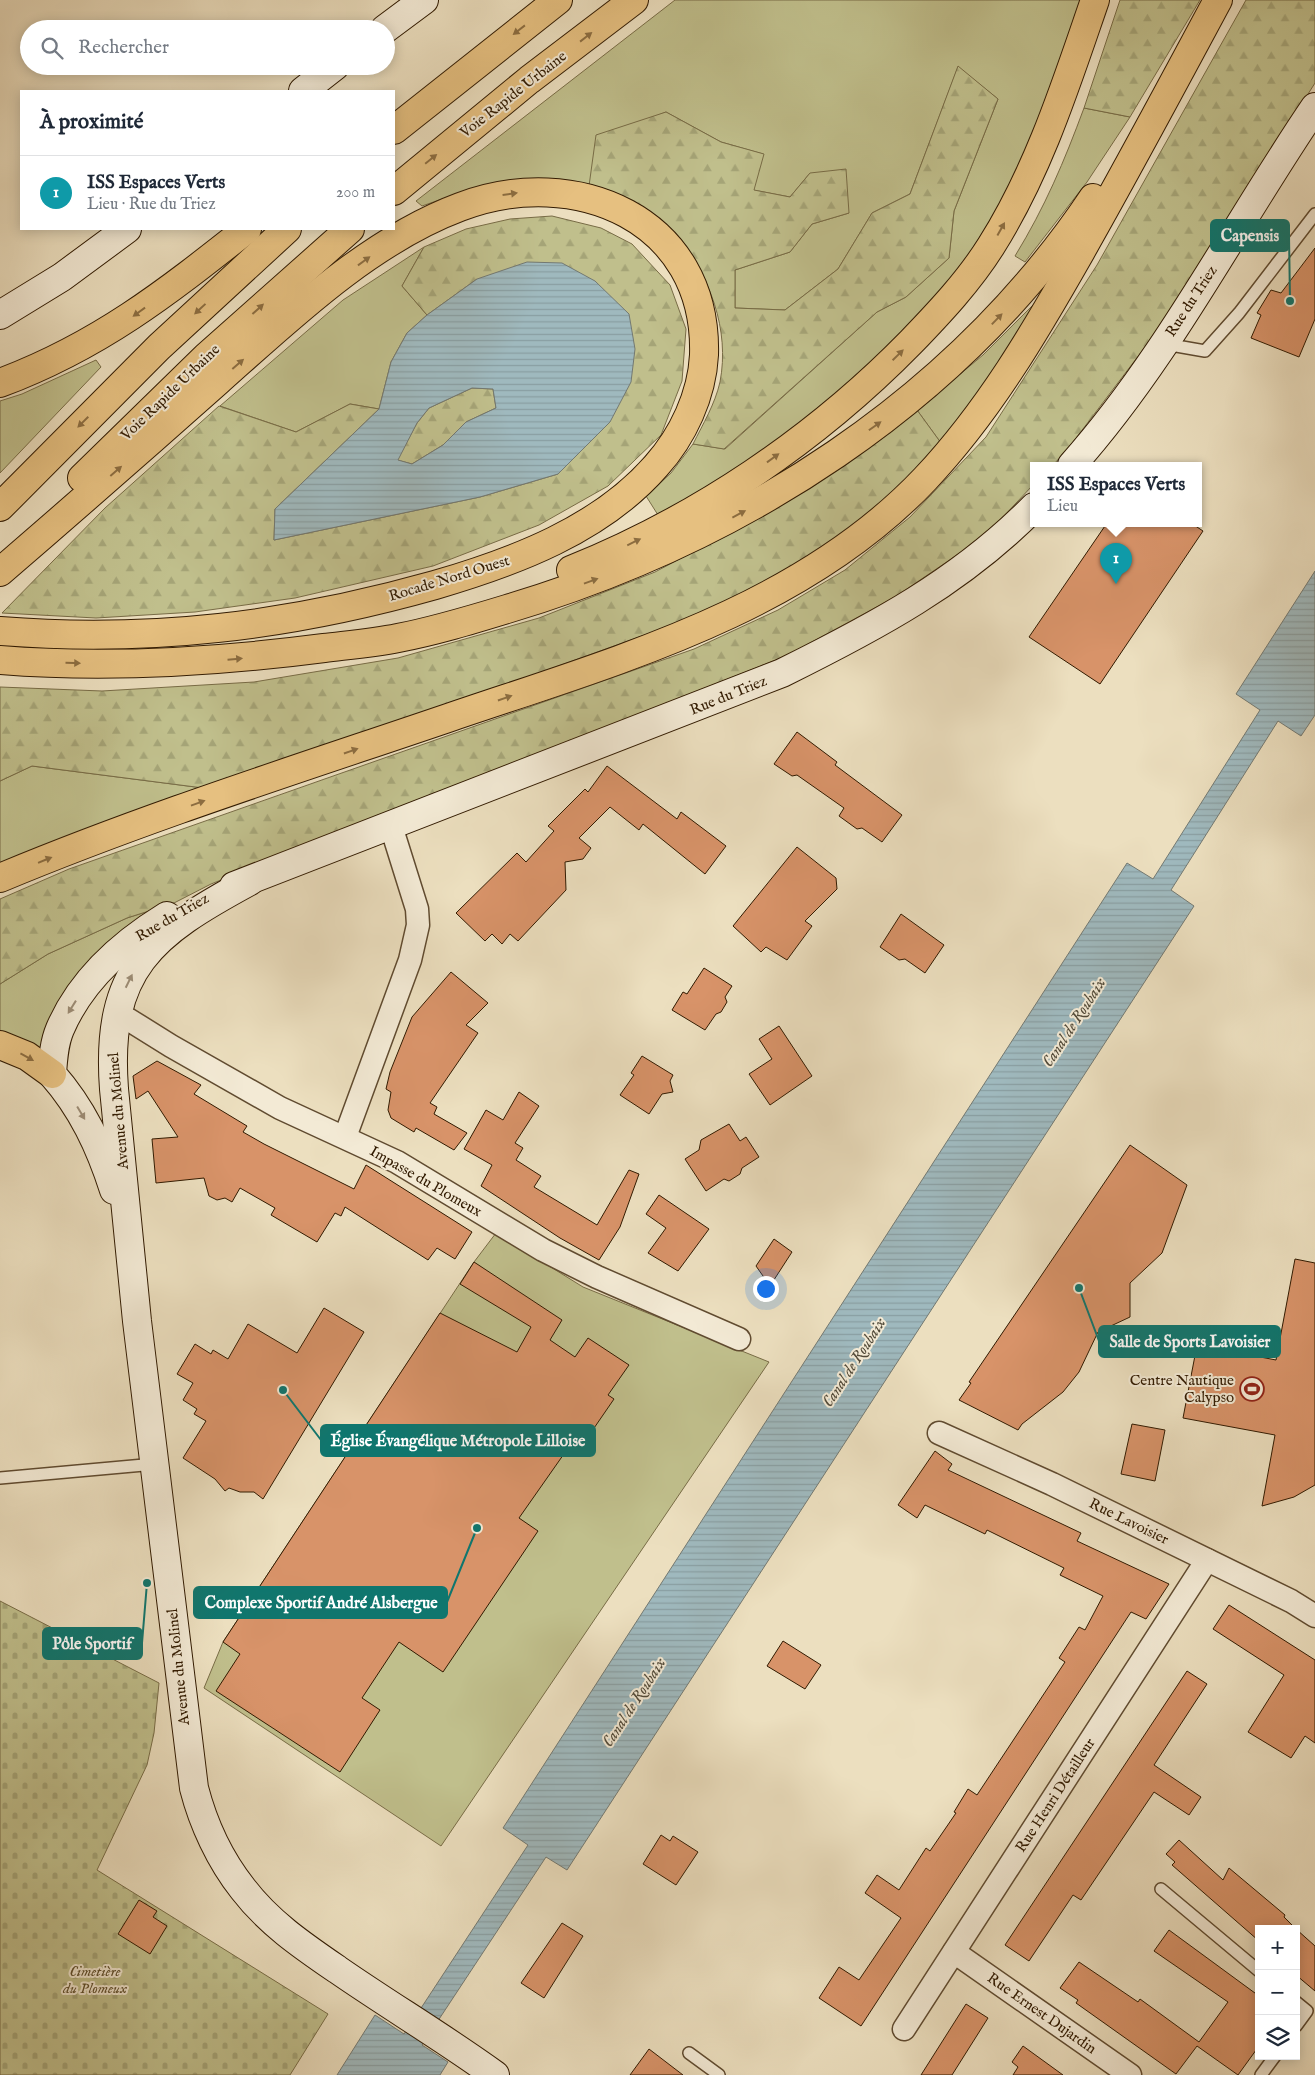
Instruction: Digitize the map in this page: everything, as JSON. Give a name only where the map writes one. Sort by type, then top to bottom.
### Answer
[{"type":"highway","points":[[396,127],[558,0]]},
{"type":"highway","name":"Voie Rapide Urbaine","points":[[395,190],[529,80],[634,0]]},
{"type":"highway","points":[[324,648],[510,593],[573,569],[633,542],[716,498],[808,433],[862,389],[927,326],[962,285],[991,246],[1031,172],[1044,142],[1096,0]]},
{"type":"highway","points":[[12,661],[194,662],[400,638],[547,596],[640,562],[744,512],[796,481],[901,408],[971,346],[1004,311],[1078,221],[1113,169],[1217,0]]},
{"type":"highway","points":[[0,878],[77,847],[205,801],[581,673],[666,641],[760,599],[839,553],[886,515],[922,482],[973,424],[1003,383],[1103,213],[1217,0]]},
{"type":"highway","name":"Rocade Nord Ouest","points":[[0,572],[328,287],[388,244],[429,220],[464,205],[496,196],[533,191],[572,195],[609,204],[635,219],[663,240],[683,264],[699,301],[704,332],[703,369],[694,403],[680,434],[658,464],[625,497],[588,522],[535,549],[481,571],[339,609],[276,622],[206,631],[125,636],[44,635],[0,631]]},
{"type":"highway","points":[[0,383],[64,357],[124,322],[246,230]]},
{"type":"highway","points":[[0,507],[159,347],[287,230]]},
{"type":"highway","name":"Voie Rapide Urbaine","points":[[0,564],[96,464],[206,357],[349,230]]},
{"type":"highway","points":[[0,1045],[26,1056],[52,1074]]},
{"type":"street","points":[[395,22],[424,0]]},
{"type":"street","points":[[304,90],[323,75]]},
{"type":"street","name":"Rue du Triez","points":[[1075,462],[1114,415],[1164,344],[1315,107]]},
{"type":"street","points":[[1,314],[62,277],[126,230]]},
{"type":"street","name":"Rue du Triez","points":[[52,1074],[60,1030],[71,1008],[96,974],[132,939],[176,911],[216,892],[250,881],[753,686],[846,642],[894,616],[942,584],[1002,538],[1030,512]]},
{"type":"street","points":[[344,1137],[410,960],[418,925],[417,908],[391,826]]},
{"type":"street","name":"Avenue du Molinel","points":[[250,881],[187,918],[153,946],[130,977],[118,1013],[112,1066],[130,1254],[189,1763],[198,1804],[205,1821],[230,1870],[259,1908],[289,1935],[495,2075]]},
{"type":"street","name":"Impasse du Plomeux","points":[[118,1013],[171,1046],[280,1108],[398,1162],[543,1250],[597,1277],[739,1339]]},
{"type":"street","name":"Avenue du Molinel","points":[[52,1074],[75,1103],[93,1132],[108,1171],[130,1254]]},
{"type":"street","name":"Rue Lavoisier","points":[[939,1432],[1052,1484],[1291,1601],[1315,1616]]},
{"type":"street","name":"Rue Henri Détailleur","points":[[904,2029],[1207,1560]]},
{"type":"street","name":"Rue Ernest Dujardin","points":[[954,1952],[1130,2075]]},
{"type":"lane","name":"Rue du Triez","points":[[1164,344],[1204,351],[1239,313],[1315,214]]},
{"type":"lane","points":[[0,1478],[155,1464]]},
{"type":"lane","points":[[1161,1889],[1258,1970]]},
{"type":"lane","points":[[1300,2005],[1307,2011],[1300,2021]]},
{"type":"lane","points":[[689,2053],[719,2075]]},
{"type":"lane","points":[[1262,2075],[1272,2060]]},
{"type":"green space","points":[[675,0],[1085,0],[1054,91],[1007,194],[957,273],[868,367],[781,438],[719,482],[658,515],[646,496],[671,473],[693,444],[725,449],[877,312],[906,297],[949,258],[954,211],[998,99],[958,67],[910,194],[872,213],[838,269],[785,310],[735,308],[735,270],[790,252],[812,224],[849,213],[810,173],[790,197],[753,190],[763,154],[721,142],[666,112],[636,124],[589,186],[554,179],[520,180],[471,190],[422,206],[416,201]]},
{"type":"green space","points":[[1120,0],[1200,0],[1130,117],[1084,108]]},
{"type":"green space","points":[[1246,0],[1315,0],[1315,83],[1161,326],[1067,450],[1056,462],[1030,462],[1030,488],[985,536],[895,597],[786,656],[211,884],[174,903],[127,918],[48,954],[0,984],[0,899],[69,869],[694,649],[778,610],[845,570],[910,517],[986,437],[1097,265]]},
{"type":"green space","points":[[958,66],[998,99],[954,211],[949,258],[906,297],[877,312],[724,449],[693,444],[712,406],[720,382],[722,343],[714,304],[699,268],[663,222],[633,203],[589,186],[596,135],[666,112],[721,142],[764,154],[754,190],[790,197],[810,173],[846,169],[849,213],[812,224],[790,252],[735,270],[735,308],[785,310],[838,269],[872,213],[910,194]]},
{"type":"green space","points":[[1084,108],[1130,117],[1087,182],[1025,262],[1015,256],[1036,220],[1053,184]]},
{"type":"green space","points":[[552,216],[601,228],[632,244],[670,285],[686,329],[682,381],[661,435],[608,486],[539,525],[433,566],[295,598],[195,612],[96,618],[2,613],[105,508],[219,406],[296,432],[350,404],[379,409],[275,509],[274,540],[480,497],[558,474],[477,279],[427,315],[402,286],[424,247],[466,229],[510,219]]},
{"type":"green space","points":[[424,247],[402,286],[427,315],[407,333],[391,362],[379,409],[350,404],[296,432],[220,406],[343,300]]},
{"type":"green space","points":[[1041,297],[999,371],[941,443],[917,410],[983,355]]},
{"type":"green space","points":[[96,360],[101,367],[0,473],[0,401],[22,394]]},
{"type":"green space","points":[[472,388],[493,389],[496,408],[466,422],[443,445],[412,464],[397,460],[417,423],[429,408]]},
{"type":"green space","points":[[917,410],[941,443],[880,506],[803,563],[692,618],[211,789],[32,766],[0,781],[0,687],[102,691],[254,682],[398,658],[539,618],[655,572],[785,503]]},
{"type":"green space","points":[[32,766],[211,789],[0,870],[0,781]]},
{"type":"green space","points":[[174,903],[148,919],[44,1049],[0,1033],[0,984],[48,954],[127,918]]},
{"type":"green space","points":[[496,1233],[583,1287],[769,1362],[441,1846],[204,1688],[223,1642],[474,1262]]},
{"type":"green space","name":"Cimetière du Plomeux","points":[[0,1601],[159,1683],[154,1733],[147,1765],[97,1870],[328,2014],[290,2075],[0,2075]]},
{"type":"water","points":[[527,262],[562,263],[595,281],[629,314],[635,349],[631,382],[610,422],[558,474],[480,497],[274,540],[275,509],[379,409],[391,362],[407,333],[427,315],[477,279]],"holes":[[[472,388],[493,389],[496,408],[466,422],[443,445],[412,464],[398,460],[417,423],[429,408]]]},
{"type":"water","name":"Canal de Roubaix","points":[[1315,571],[1315,715],[1301,736],[1278,721],[1171,890],[1194,906],[567,1870],[546,1857],[422,2045],[448,2062],[440,2075],[337,2075],[375,2015],[404,2034],[528,1845],[503,1828],[1127,863],[1153,879],[1260,710],[1236,694]]},
{"type":"building","points":[[1315,248],[1315,319],[1299,357],[1251,338],[1261,315],[1257,313],[1271,290],[1281,293]]},
{"type":"building","points":[[1104,527],[1197,527],[1203,531],[1100,684],[1029,637]]},
{"type":"building","points":[[797,732],[837,762],[835,765],[902,815],[882,842],[862,828],[857,829],[839,816],[844,808],[797,775],[792,776],[774,764]]},
{"type":"building","points":[[607,766],[677,819],[681,812],[726,846],[705,874],[643,824],[639,830],[610,807],[579,838],[591,848],[583,859],[565,862],[566,890],[518,941],[510,934],[502,944],[492,934],[485,941],[456,913],[517,853],[526,862],[554,831],[548,826],[585,789],[588,792]]},
{"type":"building","points":[[797,847],[836,878],[837,889],[805,921],[812,926],[787,960],[766,947],[761,952],[733,926]]},
{"type":"building","points":[[901,914],[944,945],[925,973],[905,959],[899,960],[880,947]]},
{"type":"building","points":[[704,968],[732,986],[725,997],[727,1002],[721,1012],[716,1014],[705,1030],[672,1010],[683,992],[687,994]]},
{"type":"building","points":[[451,972],[488,1003],[466,1025],[478,1033],[430,1103],[437,1107],[434,1114],[467,1133],[454,1150],[416,1128],[414,1132],[391,1118],[388,1110],[391,1092],[386,1089],[390,1072],[412,1017]]},
{"type":"building","points":[[779,1026],[812,1076],[770,1105],[749,1074],[772,1059],[759,1039]]},
{"type":"building","points":[[642,1056],[673,1075],[670,1081],[673,1092],[662,1094],[649,1114],[620,1095],[634,1075],[631,1073]]},
{"type":"building","points":[[157,1061],[201,1085],[194,1094],[247,1126],[243,1132],[264,1144],[354,1189],[366,1165],[472,1232],[455,1259],[437,1248],[428,1260],[345,1207],[341,1216],[335,1213],[317,1242],[271,1215],[275,1208],[240,1188],[232,1202],[225,1198],[217,1200],[209,1196],[204,1178],[156,1183],[152,1139],[178,1137],[148,1091],[136,1099],[133,1076]]},
{"type":"building","points":[[519,1092],[539,1106],[515,1143],[523,1148],[516,1160],[541,1176],[534,1187],[597,1225],[629,1170],[639,1174],[620,1227],[599,1260],[560,1238],[481,1186],[492,1165],[464,1149],[486,1110],[503,1120]]},
{"type":"building","points":[[729,1124],[740,1141],[746,1137],[759,1157],[742,1168],[740,1174],[729,1181],[724,1179],[706,1191],[685,1159],[699,1150],[701,1140]]},
{"type":"building","points":[[1130,1145],[1187,1185],[1162,1253],[1130,1283],[1130,1317],[1098,1332],[1079,1372],[1063,1392],[1022,1424],[1018,1430],[959,1400],[971,1383],[969,1382]]},
{"type":"building","points":[[659,1195],[709,1229],[678,1271],[648,1253],[666,1228],[646,1214]]},
{"type":"building","points":[[774,1239],[792,1252],[770,1286],[756,1266]]},
{"type":"building","name":"Centre Nautique Calypso","points":[[1295,1259],[1315,1263],[1315,1485],[1294,1497],[1262,1506],[1275,1435],[1183,1418],[1197,1345],[1276,1360]]},
{"type":"building","points":[[474,1262],[562,1320],[550,1340],[575,1357],[588,1338],[629,1365],[608,1395],[614,1399],[581,1447],[573,1441],[519,1518],[538,1531],[443,1672],[399,1642],[362,1698],[380,1710],[340,1772],[216,1691],[240,1654],[223,1642],[440,1313],[517,1352],[531,1327],[460,1284]]},
{"type":"building","points":[[324,1308],[364,1332],[263,1499],[254,1492],[240,1492],[229,1488],[225,1491],[215,1479],[183,1458],[206,1421],[194,1414],[197,1409],[183,1400],[193,1383],[177,1374],[195,1344],[211,1354],[213,1350],[228,1359],[248,1324],[297,1353]]},
{"type":"building","points":[[1132,1424],[1165,1430],[1155,1481],[1121,1474]]},
{"type":"building","points":[[935,1451],[952,1464],[948,1470],[1081,1533],[1077,1541],[1169,1584],[1146,1619],[1131,1612],[861,2026],[819,1998],[839,1967],[859,1980],[901,1918],[865,1893],[877,1875],[899,1890],[926,1848],[930,1851],[956,1813],[954,1812],[968,1789],[977,1795],[1065,1662],[1059,1658],[1079,1627],[1085,1630],[1103,1596],[1060,1575],[1064,1568],[987,1530],[985,1534],[925,1505],[917,1518],[898,1505]]},
{"type":"building","points":[[1229,1605],[1315,1660],[1315,1743],[1305,1736],[1291,1758],[1248,1732],[1284,1675],[1213,1629]]},
{"type":"building","points":[[783,1641],[821,1665],[805,1689],[767,1666]]},
{"type":"building","points":[[1187,1671],[1207,1684],[1154,1765],[1201,1797],[1189,1815],[1154,1792],[1081,1900],[1073,1895],[1029,1961],[1005,1945]]},
{"type":"building","points":[[661,1835],[670,1841],[673,1836],[698,1852],[676,1885],[643,1864]]},
{"type":"building","points":[[1179,1840],[1223,1880],[1229,1868],[1285,1915],[1284,1917],[1292,1925],[1255,1925],[1255,1938],[1172,1865],[1175,1862],[1166,1854]]},
{"type":"building","points":[[139,1900],[157,1911],[153,1917],[167,1926],[150,1954],[118,1934]]},
{"type":"building","points":[[562,1923],[583,1936],[544,1998],[521,1983]]},
{"type":"building","points":[[1169,1930],[1255,1993],[1255,2052],[1238,2075],[1197,2046],[1176,2074],[1076,2003],[1078,2000],[1060,1988],[1079,1962],[1138,2002],[1140,1999],[1199,2042],[1228,2002],[1154,1951]]},
{"type":"building","points":[[1300,1933],[1315,1946],[1315,1991],[1300,1978]]},
{"type":"building","points":[[966,2004],[988,2018],[952,2075],[921,2075]]},
{"type":"building","points":[[1023,2046],[1063,2075],[1013,2075],[1018,2067],[1012,2062]]},
{"type":"building","points":[[649,2049],[683,2075],[630,2075]]},
{"type":"place","name":"Capensis","points":[[1290,301]]},
{"type":"place","name":"ISS Espaces Verts","points":[[1116,584]]},
{"type":"place","name":"Salle de Sports Lavoisier","points":[[1079,1288]]},
{"type":"place","name":"Centre Nautique Calypso","points":[[1252,1389]]},
{"type":"place","name":"Église Évangélique Métropole Lilloise","points":[[283,1390]]},
{"type":"place","name":"Complexe Sportif André Alsbergue","points":[[477,1528]]},
{"type":"place","name":"Pôle Sportif","points":[[147,1583]]}]
